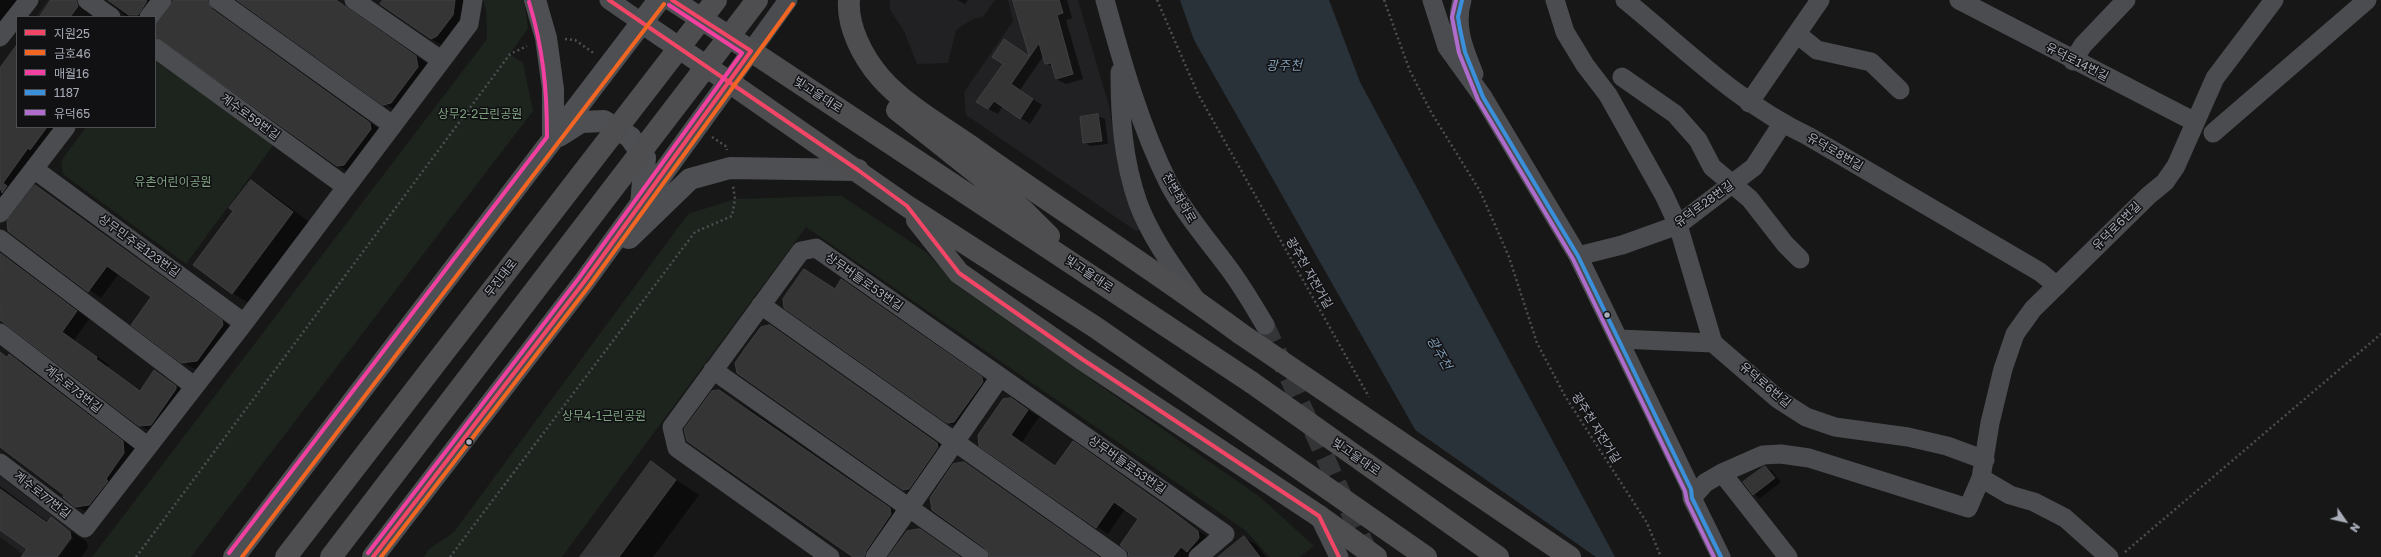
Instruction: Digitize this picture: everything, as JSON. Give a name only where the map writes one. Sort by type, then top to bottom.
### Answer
[{"type":"highway","name":"무진대로","points":[[286,557],[716,0]]},
{"type":"highway","points":[[330,557],[757,0]]},
{"type":"highway","points":[[837,0],[841,31],[850,55],[867,81],[890,105],[1023,210],[1082,269]]},
{"type":"highway","points":[[849,0],[854,33],[866,59],[881,78],[900,96],[1021,182],[1196,300],[1241,334],[1570,557]]},
{"type":"highway","name":"빛고을대로","points":[[751,51],[1251,382],[1498,557]]},
{"type":"highway","points":[[729,82],[858,170],[907,206],[1095,327],[1426,557]]},
{"type":"highway","points":[[907,206],[959,273],[1082,359],[1320,516],[1376,557]]},
{"type":"main road","points":[[535,0],[546,38],[554,89],[553,139]]},
{"type":"main road","points":[[234,557],[658,0]]},
{"type":"main road","name":"빛고을대로","points":[[672,0],[751,51]]},
{"type":"main road","points":[[373,557],[584,282],[729,82],[641,22]]},
{"type":"main road","points":[[553,139],[581,122],[604,121],[630,137],[645,158],[641,205]]},
{"type":"main road","points":[[584,282],[690,179],[730,168],[858,170]]},
{"type":"street","points":[[16,16],[29,0]]},
{"type":"street","points":[[87,0],[110,16]]},
{"type":"street","points":[[150,16],[162,0]]},
{"type":"street","points":[[218,0],[391,124]]},
{"type":"street","points":[[354,0],[441,60]]},
{"type":"street","points":[[147,446],[244,323],[391,124],[469,24],[473,0]]},
{"type":"street","points":[[608,0],[641,22]]},
{"type":"street","points":[[729,82],[788,0]]},
{"type":"street","name":"천변좌하로","points":[[1105,0],[1120,56],[1147,134],[1170,184],[1195,226],[1228,267],[1265,325]]},
{"type":"street","points":[[1432,0],[1447,47],[1483,97],[1578,256],[1691,489],[1692,498],[1721,557]]},
{"type":"street","points":[[1462,0],[1458,17],[1460,29],[1465,52],[1483,97]]},
{"type":"street","points":[[1555,0],[1565,32],[1585,65],[1608,95],[1664,195],[1678,225],[1713,343],[1619,339]]},
{"type":"street","name":"유덕로8번길","points":[[1625,0],[1750,103],[1782,124],[1808,136],[2040,272],[2057,286]]},
{"type":"street","points":[[1750,103],[1820,0]]},
{"type":"street","points":[[2073,61],[2083,45],[2126,0]]},
{"type":"street","name":"유덕로6번길","points":[[1983,469],[1990,423],[2003,370],[2015,334],[2033,309],[2148,196],[2165,182],[2186,148],[2195,122],[2215,78],[2274,0]]},
{"type":"street","points":[[2213,133],[2367,0]]},
{"type":"street","name":"유덕로14번길","points":[[1968,2],[2073,61],[2195,122]]},
{"type":"street","points":[[0,37],[16,17]]},
{"type":"street","points":[[1797,34],[1817,50],[1871,62],[1900,90]]},
{"type":"street","name":"계수로59번길","points":[[156,49],[345,186]]},
{"type":"street","name":"천변좌하로","points":[[1120,56],[1120,118],[1123,142],[1138,204],[1161,249],[1196,300]]},
{"type":"street","points":[[1622,77],[1675,114],[1698,140],[1712,167],[1750,199],[1785,244],[1800,259]]},
{"type":"street","name":"유덕로28번길","points":[[1578,256],[1622,245],[1678,225],[1754,167],[1782,124]]},
{"type":"street","points":[[0,214],[65,128]]},
{"type":"street","name":"상무민주로123번길","points":[[34,168],[244,323]]},
{"type":"street","points":[[0,239],[194,386]]},
{"type":"street","name":"상무버들로53번길","points":[[830,557],[677,448],[672,427],[801,250],[816,248],[1225,534],[1198,557]]},
{"type":"street","points":[[761,305],[1118,557]]},
{"type":"street","name":"계수로73번길","points":[[0,333],[147,446]]},
{"type":"street","name":"유덕로6번길","points":[[1713,343],[1778,399],[1806,417],[1835,427],[1908,437],[1946,446],[1983,469],[2001,491],[2034,502],[2065,518],[2109,557]]},
{"type":"street","points":[[713,370],[979,557]]},
{"type":"street","points":[[875,557],[1000,377]]},
{"type":"street","name":"계수로77번길","points":[[0,463],[85,528],[147,446]]},
{"type":"street","points":[[1692,498],[1704,483],[1722,473],[1763,455],[1790,455],[1828,464],[1968,508],[1983,469]]},
{"type":"street","points":[[1722,473],[1788,557]]},
{"type":"street","points":[[1320,516],[1339,557]]},
{"type":"path","name":"광주천 자전거길","points":[[1157,0],[1198,94],[1371,401]]},
{"type":"path","name":"광주천 자전거길","points":[[1384,0],[1410,71],[1431,112],[1480,191],[1509,257],[1537,343],[1565,396],[1647,523],[1661,557]]},
{"type":"path","points":[[136,557],[510,54],[546,38],[575,40],[609,64]]},
{"type":"path","points":[[450,557],[694,232],[732,216],[735,199],[727,147],[696,126]]},
{"type":"path","points":[[2119,557],[2381,334]]},
{"type":"shaded area","points":[[48,0],[70,0],[93,16],[37,16]]},
{"type":"shaded area","points":[[890,0],[995,0],[983,17],[973,19],[956,30],[948,63],[917,64],[904,31],[890,10]]},
{"type":"shaded area","points":[[1008,0],[1078,0],[1109,106],[1118,160],[1143,229],[1136,231],[966,115],[964,92],[1013,21]]},
{"type":"shaded area","points":[[0,476],[71,530],[73,539],[60,557],[27,557],[0,537]]},
{"type":"green space","name":"상무2-2근린공원","points":[[483,0],[524,0],[528,28],[510,54],[523,63],[533,111],[191,557],[92,557],[487,39],[486,10]]},
{"type":"green space","name":"유촌어린이공원","points":[[156,58],[274,144],[186,264],[63,174],[61,161],[85,128],[156,128]]},
{"type":"green space","name":"상무4-1근린공원","points":[[842,196],[926,252],[956,285],[1260,497],[1314,546],[1300,557],[1270,557],[1245,530],[806,227],[562,557],[424,557],[429,549],[454,532],[688,214],[735,199]]},
{"type":"water","name":"광주천","points":[[1180,0],[1329,0],[1360,82],[1615,557],[1472,557],[1417,433],[1194,40]]},
{"type":"pier","points":[[1411,427],[1596,557],[1469,557]]},
{"type":"building","points":[[51,0],[76,0],[78,6],[71,16],[41,16]]},
{"type":"building","points":[[108,0],[147,1],[138,15],[129,15]]},
{"type":"building","points":[[174,0],[207,0],[212,9],[370,123],[371,129],[344,165],[337,166],[156,37],[156,25]]},
{"type":"building","points":[[237,0],[336,0],[416,56],[418,67],[391,103],[383,105]]},
{"type":"building","points":[[383,0],[455,0],[453,15],[437,36],[431,39],[380,4]]},
{"type":"building","points":[[1013,0],[1059,0],[1063,13],[1057,15],[1073,74],[1056,79],[1051,63],[1045,64],[1039,43],[1011,84],[1033,99],[1020,119],[994,101],[988,109],[976,102],[1003,64],[992,57],[1004,39],[1029,56]]},
{"type":"building","points":[[16,46],[16,128],[46,128],[30,150],[28,148],[3,183],[7,186],[2,193],[0,187],[0,68]]},
{"type":"building","points":[[1098,114],[1102,141],[1083,143],[1080,117]]},
{"type":"building","points":[[251,180],[293,212],[232,294],[193,265],[233,211],[229,208]]},
{"type":"building","points":[[35,185],[222,320],[223,325],[197,361],[181,363],[131,325],[151,297],[107,266],[88,292],[8,231],[7,221]]},
{"type":"building","points":[[0,253],[77,311],[62,332],[97,357],[96,359],[140,391],[154,370],[176,386],[176,389],[151,425],[139,426],[0,320]]},
{"type":"building","points":[[804,269],[835,289],[841,279],[982,377],[983,382],[954,422],[947,423],[784,308],[783,299]]},
{"type":"building","points":[[770,325],[937,443],[938,447],[909,489],[903,490],[737,373],[735,363],[746,347],[761,327]]},
{"type":"building","points":[[0,352],[7,357],[9,354],[123,441],[124,453],[106,479],[108,481],[89,505],[75,507],[63,497],[64,495],[0,447]]},
{"type":"building","points":[[719,390],[890,508],[891,514],[866,551],[864,557],[853,557],[687,441],[684,429],[712,391]]},
{"type":"building","points":[[1011,398],[1028,410],[1011,435],[1055,466],[1073,441],[1198,531],[1199,538],[1187,552],[1181,547],[1173,557],[1129,557],[1128,552],[1120,545],[1138,519],[1114,502],[1096,528],[979,446],[978,435],[1003,399]]},
{"type":"building","points":[[651,461],[676,480],[619,557],[580,557]]},
{"type":"building","points":[[964,462],[1099,557],[990,557],[985,548],[932,510],[930,498],[953,464]]},
{"type":"building","points":[[1765,466],[1775,478],[1753,495],[1743,482]]},
{"type":"building","points":[[0,489],[47,523],[51,517],[70,532],[71,538],[57,557],[21,557],[27,549],[0,530]]},
{"type":"building","points":[[920,529],[960,557],[888,557],[907,531]]},
{"type":"building","points":[[1244,536],[1260,557],[1218,557]]},
{"type":"tunnel","points":[[1265,325],[1369,554]]},
{"type":"transit line","name":"지원25","points":[[609,0],[858,170],[907,206],[959,273],[1082,359],[1319,516],[1339,557]]},
{"type":"transit line","name":"지원25","points":[[373,557],[584,282],[751,51],[672,0]]},
{"type":"transit line","name":"유덕65","points":[[1456,0],[1452,17],[1459,53],[1478,100],[1573,259],[1685,491],[1687,501],[1714,557]]},
{"type":"transit line","name":"1187","points":[[1462,0],[1458,17],[1460,29],[1465,52],[1483,97],[1578,256],[1691,489],[1692,498],[1721,557]]},
{"type":"transit line","name":"매월16","points":[[229,553],[547,137],[545,85],[541,52],[529,2]]},
{"type":"transit line","name":"금호46","points":[[242,557],[664,4]]},
{"type":"transit line","name":"금호46","points":[[381,557],[589,286],[793,4]]},
{"type":"transit line","name":"매월16","points":[[368,553],[579,278],[742,53],[669,5]]}]
